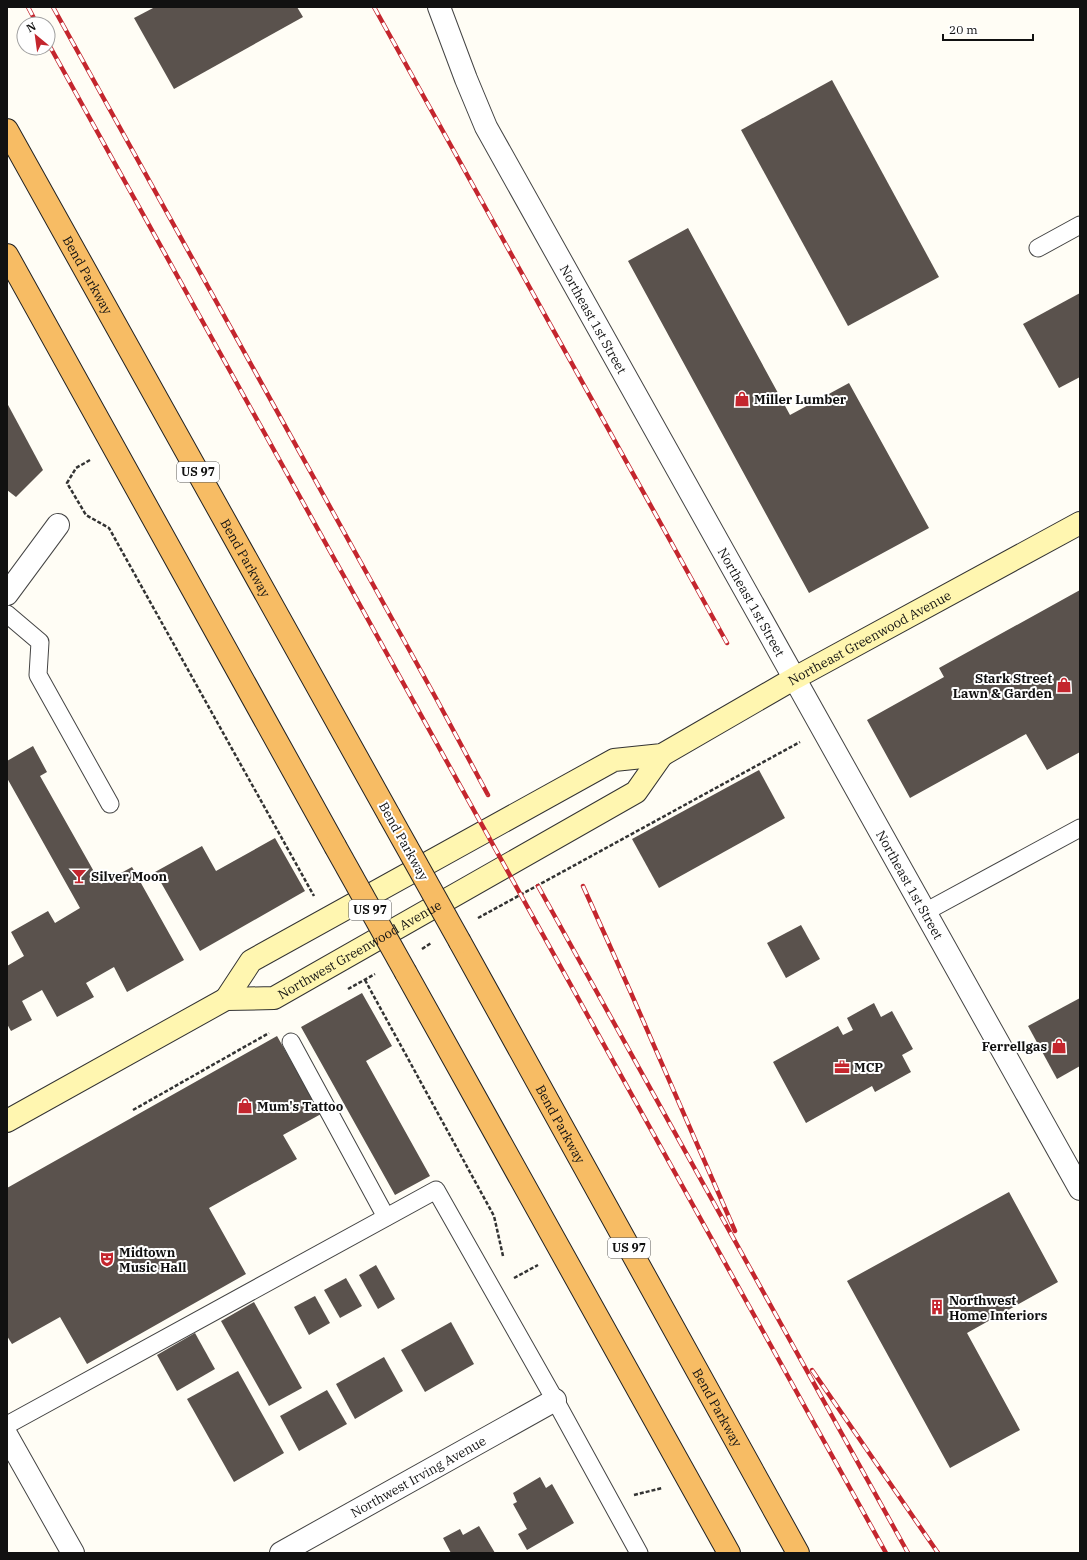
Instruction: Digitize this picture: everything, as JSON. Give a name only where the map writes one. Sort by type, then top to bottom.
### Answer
[{"type":"highway","name":"Bend Parkway","points":[[7,130],[460,942],[798,1553]]},
{"type":"highway","name":"US 97","points":[[7,255],[730,1553]]},
{"type":"main road","name":"Northeast Greenwood Avenue","points":[[444,854],[614,760],[662,755],[795,678],[1080,523]]},
{"type":"main road","name":"Northeast Greenwood Avenue","points":[[465,889],[636,792],[662,755]]},
{"type":"main road","name":"Northwest Greenwood Avenue","points":[[226,1000],[251,960],[444,854]]},
{"type":"main road","name":"Northwest Greenwood Avenue","points":[[7,1121],[226,1000],[274,998],[465,889]]},
{"type":"street","name":"Northeast 1st Street","points":[[439,7],[486,127],[1080,1189]]},
{"type":"street","points":[[7,594],[58,525]]},
{"type":"street","name":"Northwest Irving Avenue","points":[[281,1553],[555,1400]]},
{"type":"street","points":[[7,1436],[73,1553]]},
{"type":"lane","points":[[1038,248],[1080,224]]},
{"type":"lane","points":[[7,614],[40,642],[38,675],[110,804]]},
{"type":"lane","points":[[925,912],[1080,828]]},
{"type":"lane","points":[[291,1042],[386,1217]]},
{"type":"lane","points":[[7,1425],[436,1190],[555,1400],[639,1553]]},
{"type":"path","points":[[114,448],[76,468],[67,483],[86,514],[109,528],[326,920]]},
{"type":"path","points":[[365,980],[494,1216],[503,1259]]},
{"type":"path","points":[[493,1290],[512,1279],[509,1273]]},
{"type":"path","points":[[610,1501],[689,1481]]},
{"type":"building","points":[[155,7],[297,7],[303,17],[174,89],[134,18]]},
{"type":"building","points":[[832,80],[939,277],[848,326],[741,130]]},
{"type":"building","name":"Miller Lumber","points":[[688,228],[790,415],[849,383],[929,528],[809,593],[628,261]]},
{"type":"building","points":[[1080,293],[1080,377],[1059,388],[1023,324]]},
{"type":"building","points":[[7,403],[43,470],[16,497],[7,490]]},
{"type":"building","points":[[1080,590],[1080,752],[1047,770],[1026,734],[910,798],[867,720],[944,677],[939,668]]},
{"type":"building","name":"Silver Moon","points":[[33,746],[47,772],[40,776],[101,884],[132,867],[184,960],[127,992],[114,967],[86,983],[94,997],[57,1017],[42,990],[22,1001],[32,1020],[11,1031],[7,1024],[7,966],[24,956],[11,932],[48,911],[55,923],[80,908],[7,778],[7,761]]},
{"type":"building","points":[[759,770],[785,818],[659,888],[632,839]]},
{"type":"building","points":[[275,838],[305,891],[200,951],[155,872],[202,846],[216,871]]},
{"type":"building","points":[[801,925],[820,959],[786,978],[767,943]]},
{"type":"building","points":[[362,993],[392,1046],[366,1061],[430,1176],[395,1195],[301,1027]]},
{"type":"building","name":"Ferrellgas","points":[[1080,998],[1080,1066],[1057,1079],[1028,1026]]},
{"type":"building","name":"MCP","points":[[874,1003],[881,1017],[892,1011],[913,1049],[902,1055],[911,1072],[875,1092],[872,1086],[806,1123],[773,1062],[838,1026],[843,1035],[853,1030],[847,1018]]},
{"type":"building","points":[[277,1036],[321,1114],[283,1135],[297,1159],[209,1208],[246,1274],[87,1364],[60,1317],[12,1344],[7,1336],[7,1188]]},
{"type":"building","name":"Northwest Home Interiors","points":[[1009,1192],[1058,1282],[967,1333],[1020,1430],[950,1468],[847,1281]]},
{"type":"building","points":[[376,1265],[395,1299],[378,1309],[359,1275]]},
{"type":"building","points":[[346,1278],[362,1306],[340,1318],[324,1290]]},
{"type":"building","points":[[315,1296],[330,1323],[309,1335],[294,1307]]},
{"type":"building","points":[[254,1302],[302,1388],[269,1406],[221,1321]]},
{"type":"building","points":[[451,1322],[474,1364],[425,1392],[401,1350]]},
{"type":"building","points":[[195,1333],[215,1369],[177,1391],[157,1355]]},
{"type":"building","points":[[384,1357],[403,1391],[355,1419],[336,1384]]},
{"type":"building","points":[[238,1371],[284,1453],[234,1482],[187,1399]]},
{"type":"building","points":[[327,1390],[347,1424],[299,1451],[280,1416]]},
{"type":"building","points":[[540,1477],[546,1488],[552,1484],[574,1523],[527,1550],[518,1534],[527,1529],[513,1504],[517,1502],[513,1493]]},
{"type":"building","points":[[479,1526],[495,1553],[451,1553],[443,1538],[460,1529],[463,1535]]},
{"type":"railway","points":[[28,7],[33,16]]},
{"type":"railway","points":[[53,7],[437,700],[488,795]]},
{"type":"railway","points":[[374,7],[727,643]]},
{"type":"railway","points":[[55,56],[886,1553]]},
{"type":"railway","points":[[538,886],[908,1553]]},
{"type":"railway","points":[[583,886],[735,1231]]},
{"type":"railway","points":[[812,1370],[938,1553]]},
{"type":"place","name":"Miller Lumber","points":[[742,399]]},
{"type":"place","name":"Stark Street Lawn & Garden","points":[[1064,685]]},
{"type":"place","name":"Silver Moon","points":[[79,876]]},
{"type":"place","name":"Ferrellgas","points":[[1059,1046]]},
{"type":"place","name":"MCP","points":[[842,1067]]},
{"type":"place","name":"Mum's Tattoo","points":[[245,1106]]},
{"type":"place","name":"Midtown Music Hall","points":[[107,1259]]},
{"type":"place","name":"Northwest Home Interiors","points":[[937,1307]]}]
